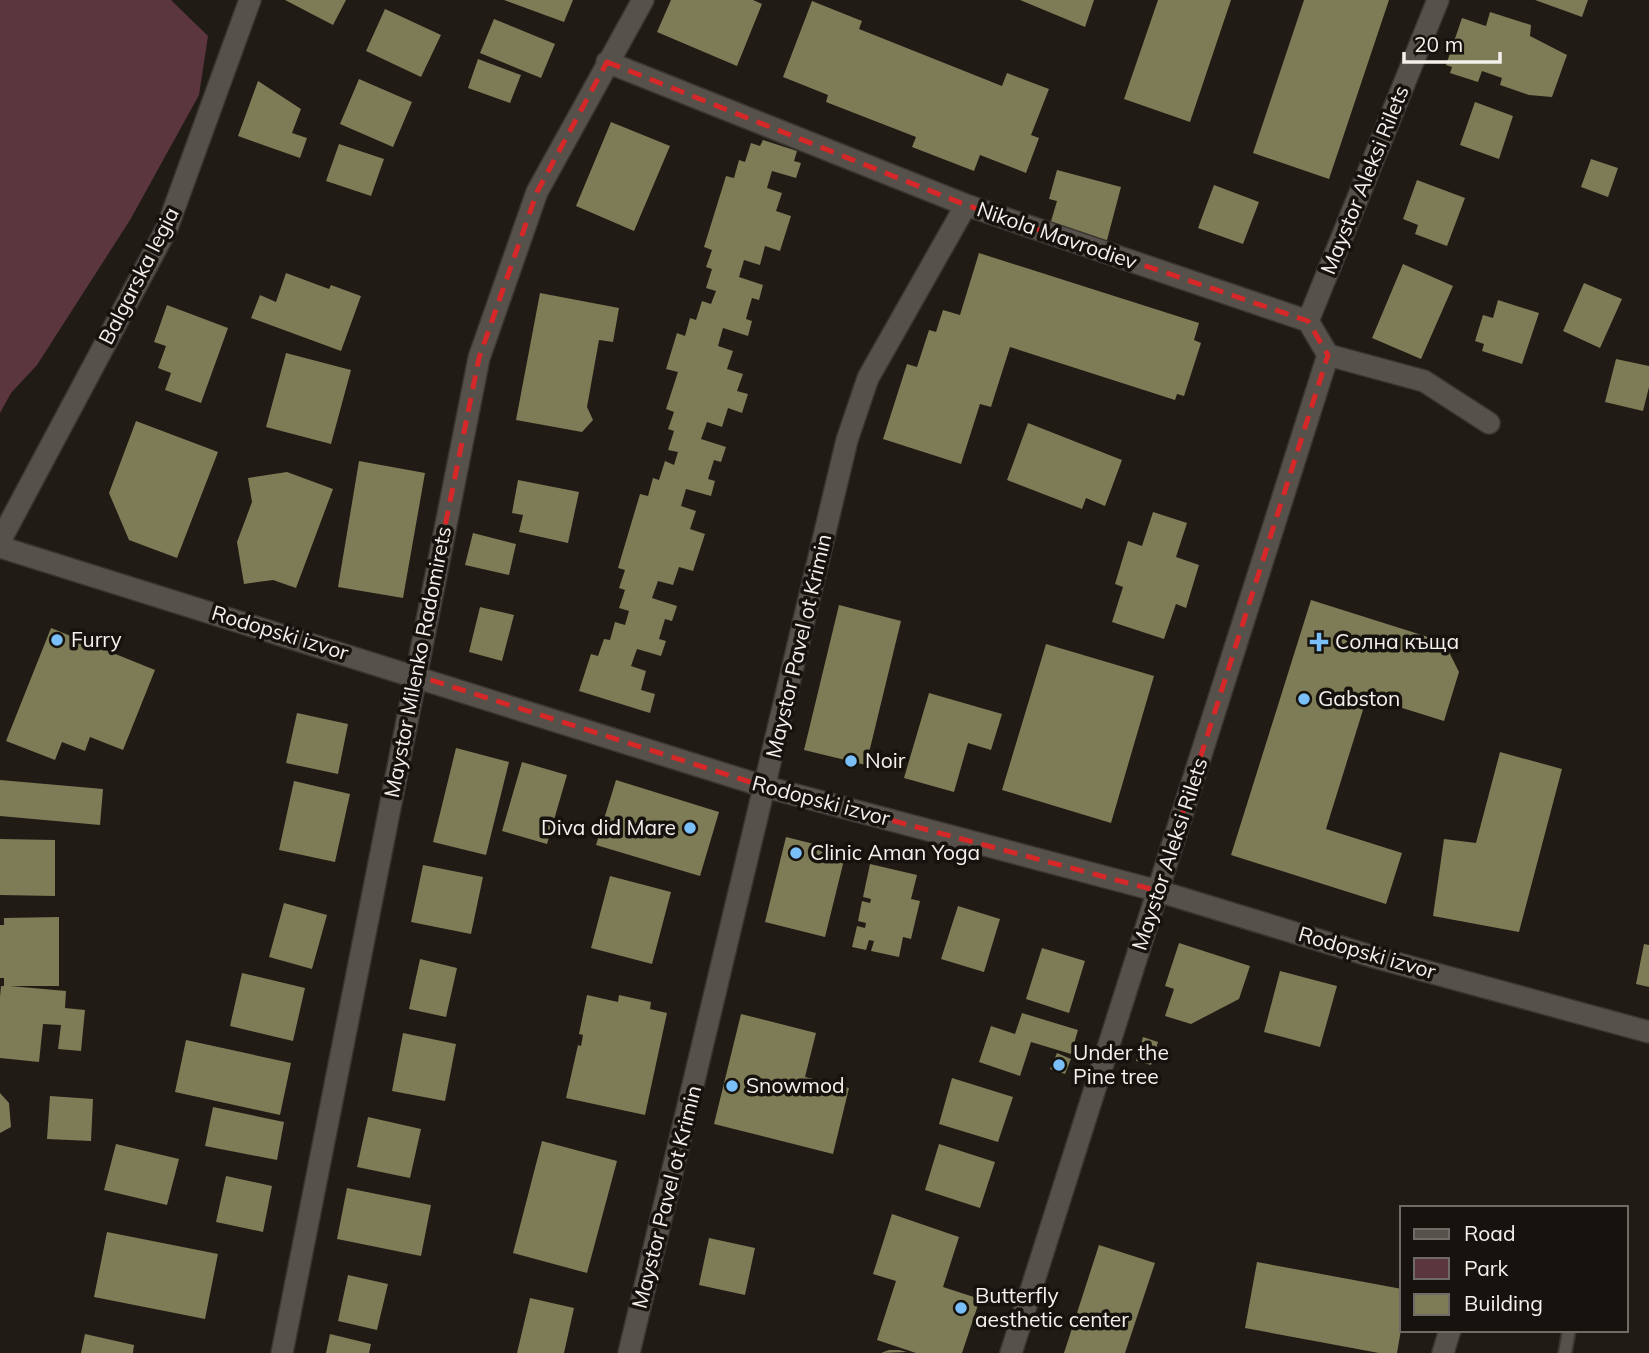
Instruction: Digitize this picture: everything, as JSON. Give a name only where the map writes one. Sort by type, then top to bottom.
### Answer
[{"type":"street","name":"Balgarska legia","points":[[0,541],[167,228],[250,0]]},
{"type":"street","name":"Maystor Milenko Radomirets","points":[[282,1353],[479,358],[537,192],[643,0]]},
{"type":"street","name":"Maystor Aleksi Rilets","points":[[1308,321],[1438,0]]},
{"type":"street","name":"Nikola Mavrodiev","points":[[607,62],[965,205],[1308,321]]},
{"type":"street","name":"Maystor Pavel ot Krimin","points":[[629,1353],[847,440],[869,378],[965,205]]},
{"type":"street","points":[[1308,321],[1328,355],[1424,380],[1489,423]]},
{"type":"street","name":"Maystor Aleksi Rilets","points":[[1011,1353],[1328,355]]},
{"type":"street","name":"Rodopski izvor","points":[[0,547],[766,787],[1158,891],[1374,957],[1649,1032]]},
{"type":"street","points":[[1443,1353],[1449,1332]]},
{"type":"lane","points":[[1565,1353],[1569,1332]]},
{"type":"highlighted area","points":[[607,62],[966,205],[1308,321],[1328,355],[1158,891],[766,787],[415,675],[479,358],[537,192]]},
{"type":"green space","points":[[0,0],[171,0],[208,36],[199,95],[130,220],[37,365],[11,393],[0,413]]},
{"type":"building","points":[[285,0],[346,0],[333,25]]},
{"type":"building","points":[[504,0],[573,0],[564,22]]},
{"type":"building","points":[[671,0],[753,0],[762,4],[737,66],[657,32]]},
{"type":"building","points":[[1020,0],[1094,0],[1085,27]]},
{"type":"building","points":[[1158,0],[1231,0],[1190,122],[1124,99]]},
{"type":"building","points":[[1304,0],[1389,0],[1329,179],[1253,153]]},
{"type":"building","points":[[1535,0],[1588,0],[1582,17]]},
{"type":"building","points":[[812,1],[862,21],[859,29],[1002,86],[1007,73],[1049,89],[1031,135],[1039,138],[1026,173],[980,155],[974,171],[912,147],[916,137],[826,102],[828,95],[783,77]]},
{"type":"building","points":[[385,9],[441,35],[421,77],[366,51]]},
{"type":"building","points":[[1490,12],[1531,25],[1530,36],[1567,55],[1552,97],[1529,95],[1500,85],[1502,78],[1482,71],[1478,82],[1450,73],[1452,67],[1446,65],[1462,18],[1486,26]]},
{"type":"building","points":[[494,19],[555,44],[541,78],[480,53]]},
{"type":"building","points":[[478,59],[521,75],[510,103],[468,88]]},
{"type":"building","points":[[359,79],[412,102],[393,147],[340,124]]},
{"type":"building","points":[[258,81],[301,109],[292,133],[307,138],[300,158],[238,136]]},
{"type":"building","points":[[1475,102],[1513,116],[1499,159],[1460,145]]},
{"type":"building","points":[[611,122],[670,146],[634,231],[576,206]]},
{"type":"building","points":[[763,140],[797,151],[794,161],[801,163],[796,178],[772,171],[767,188],[782,193],[776,211],[791,216],[780,251],[765,246],[760,265],[744,260],[739,277],[763,285],[759,300],[752,298],[749,308],[746,319],[752,321],[748,336],[723,328],[718,346],[733,351],[727,369],[743,374],[737,391],[748,394],[742,413],[728,408],[722,427],[707,422],[701,439],[726,447],[721,462],[714,460],[708,479],[715,481],[711,496],[686,489],[681,506],[696,511],[690,529],[705,534],[693,571],[679,567],[673,585],[658,581],[652,598],[677,606],[672,621],[665,619],[659,639],[666,641],[661,656],[637,649],[631,666],[646,671],[641,690],[655,694],[650,713],[579,691],[591,654],[598,656],[604,639],[610,640],[615,622],[625,625],[629,611],[619,608],[625,590],[619,588],[625,570],[618,568],[640,494],[648,496],[653,478],[659,480],[665,461],[674,465],[678,452],[668,450],[674,431],[668,429],[674,412],[666,409],[678,372],[666,369],[677,333],[685,336],[690,318],[696,320],[702,301],[711,304],[716,291],[706,288],[712,269],[706,267],[712,250],[704,247],[726,176],[734,178],[739,160],[745,162],[751,143],[760,146]]},
{"type":"building","points":[[339,144],[384,159],[371,196],[326,181]]},
{"type":"building","points":[[1591,159],[1618,168],[1608,197],[1581,187]]},
{"type":"building","points":[[1057,170],[1121,187],[1106,244],[1049,228],[1057,201],[1049,199]]},
{"type":"building","points":[[1417,180],[1465,198],[1447,246],[1415,234],[1418,225],[1403,219]]},
{"type":"building","points":[[1214,185],[1259,202],[1243,244],[1198,228]]},
{"type":"building","points":[[979,253],[1199,323],[1194,340],[1201,343],[1184,396],[1177,394],[1175,400],[1010,347],[991,407],[980,404],[961,464],[883,439],[907,364],[917,367],[929,330],[936,332],[943,310],[960,315]]},
{"type":"building","points":[[1403,264],[1453,286],[1421,359],[1372,338]]},
{"type":"building","points":[[286,273],[329,289],[331,285],[361,296],[341,351],[251,318],[260,295],[276,302]]},
{"type":"building","points":[[1584,283],[1622,299],[1600,348],[1563,331]]},
{"type":"building","points":[[540,293],[619,308],[613,342],[599,340],[587,407],[593,420],[582,432],[516,420]]},
{"type":"building","points":[[1498,300],[1539,313],[1522,364],[1482,351],[1484,344],[1475,341],[1483,315],[1493,318]]},
{"type":"building","points":[[167,305],[228,328],[201,403],[165,390],[171,373],[158,368],[166,346],[154,342]]},
{"type":"building","points":[[286,353],[351,370],[331,444],[266,427]]},
{"type":"building","points":[[1616,359],[1649,366],[1649,387],[1643,411],[1605,402]]},
{"type":"building","points":[[136,421],[218,452],[177,558],[129,540],[109,493]]},
{"type":"building","points":[[1028,423],[1122,460],[1105,506],[1086,498],[1082,509],[1007,480]]},
{"type":"building","points":[[359,461],[425,473],[403,598],[338,587]]},
{"type":"building","points":[[287,472],[333,489],[296,588],[273,580],[244,584],[237,542],[252,502],[248,478]]},
{"type":"building","points":[[518,480],[579,492],[568,543],[519,532],[523,515],[512,513]]},
{"type":"building","points":[[1153,512],[1187,523],[1176,557],[1199,565],[1186,608],[1176,604],[1164,639],[1112,622],[1123,587],[1115,584],[1128,541],[1142,546]]},
{"type":"building","points":[[473,533],[516,544],[509,575],[465,565]]},
{"type":"building","points":[[1311,600],[1444,642],[1459,672],[1444,721],[1367,697],[1326,829],[1402,853],[1386,904],[1231,855]]},
{"type":"building","points":[[839,605],[901,621],[866,765],[804,750]]},
{"type":"building","points":[[480,607],[514,615],[502,661],[469,652]]},
{"type":"building","points":[[51,628],[155,670],[123,750],[90,737],[85,751],[62,742],[55,760],[6,741]]},
{"type":"building","points":[[1046,644],[1154,676],[1111,823],[1002,790]]},
{"type":"building","points":[[929,693],[1002,714],[991,750],[968,743],[954,792],[904,778]]},
{"type":"building","points":[[297,713],[348,724],[338,774],[286,763]]},
{"type":"building","points":[[456,748],[509,762],[486,855],[433,842]]},
{"type":"building","points":[[1500,752],[1562,769],[1519,932],[1433,916],[1444,839],[1476,843]]},
{"type":"building","points":[[522,762],[567,775],[547,844],[502,831]]},
{"type":"building","points":[[0,780],[103,789],[100,825],[0,816]]},
{"type":"building","points":[[616,780],[719,812],[700,876],[596,845]]},
{"type":"building","points":[[294,781],[350,794],[335,862],[279,850]]},
{"type":"building","points":[[786,837],[846,852],[825,937],[765,922]]},
{"type":"building","points":[[0,839],[55,840],[55,896],[0,895]]},
{"type":"building","points":[[870,864],[917,875],[911,899],[920,901],[911,939],[903,937],[899,957],[871,951],[874,941],[869,940],[866,950],[852,947],[857,926],[865,928],[866,923],[858,921],[862,901],[870,903],[871,899],[863,897]]},
{"type":"building","points":[[423,865],[483,877],[471,934],[411,922]]},
{"type":"building","points":[[610,876],[671,892],[652,964],[591,948]]},
{"type":"building","points":[[284,903],[327,915],[312,969],[269,957]]},
{"type":"building","points":[[958,906],[1000,919],[984,972],[941,959]]},
{"type":"building","points":[[59,917],[59,986],[10,986],[66,991],[65,1008],[85,1010],[81,1051],[58,1049],[61,1025],[43,1024],[39,1062],[0,1058],[0,997],[4,978],[0,978],[0,925],[4,925],[4,918]]},
{"type":"building","points":[[1179,943],[1250,966],[1239,999],[1191,1024],[1165,1016],[1174,989],[1165,986]]},
{"type":"building","points":[[1644,944],[1649,945],[1649,987],[1636,984]]},
{"type":"building","points":[[1042,948],[1085,961],[1069,1013],[1026,999]]},
{"type":"building","points":[[420,959],[457,968],[446,1017],[409,1009]]},
{"type":"building","points":[[1280,971],[1337,986],[1320,1047],[1264,1032]]},
{"type":"building","points":[[242,973],[305,988],[293,1041],[230,1026]]},
{"type":"building","points":[[587,995],[618,1002],[619,995],[651,1002],[650,1009],[667,1013],[645,1115],[566,1098],[578,1045],[581,1046],[583,1035],[579,1034]]},
{"type":"building","points":[[1022,1013],[1078,1030],[1071,1054],[1031,1042],[1020,1076],[979,1062],[991,1026],[1015,1034]]},
{"type":"building","points":[[741,1014],[816,1033],[805,1077],[849,1088],[833,1154],[714,1124]]},
{"type":"building","points":[[403,1033],[456,1044],[445,1101],[392,1091]]},
{"type":"building","points":[[1143,1037],[1158,1042],[1151,1065],[1136,1061]]},
{"type":"building","points":[[186,1040],[291,1063],[280,1115],[175,1092]]},
{"type":"building","points":[[1057,1053],[1071,1059],[1065,1074],[1050,1069]]},
{"type":"building","points":[[952,1078],[1013,1097],[998,1142],[939,1124]]},
{"type":"building","points":[[0,1093],[9,1103],[11,1127],[0,1133]]},
{"type":"building","points":[[50,1096],[93,1099],[91,1141],[47,1139]]},
{"type":"building","points":[[213,1107],[284,1122],[277,1160],[205,1146]]},
{"type":"building","points":[[368,1117],[421,1129],[410,1178],[357,1167]]},
{"type":"building","points":[[542,1141],[617,1161],[587,1273],[513,1253]]},
{"type":"building","points":[[116,1144],[179,1159],[167,1205],[104,1190]]},
{"type":"building","points":[[939,1144],[995,1162],[980,1208],[925,1190]]},
{"type":"building","points":[[226,1176],[272,1186],[263,1232],[216,1222]]},
{"type":"building","points":[[347,1188],[431,1205],[421,1256],[337,1239]]},
{"type":"building","points":[[892,1214],[959,1237],[943,1287],[980,1299],[962,1353],[916,1353],[877,1340],[896,1281],[873,1274]]},
{"type":"building","points":[[107,1232],[218,1254],[205,1319],[94,1297]]},
{"type":"building","points":[[709,1238],[755,1248],[745,1295],[699,1285]]},
{"type":"building","points":[[1099,1245],[1155,1263],[1125,1353],[1064,1353]]},
{"type":"building","points":[[1257,1262],[1400,1289],[1401,1332],[1397,1353],[1379,1353],[1245,1328]]},
{"type":"building","points":[[348,1275],[388,1284],[377,1330],[338,1321]]},
{"type":"building","points":[[530,1298],[574,1308],[564,1353],[517,1353]]},
{"type":"building","points":[[85,1334],[134,1345],[133,1353],[81,1353]]},
{"type":"building","points":[[330,1334],[371,1344],[369,1353],[326,1353]]},
{"type":"building","points":[[899,1350],[907,1352],[881,1353]]},
{"type":"place","name":"Furry","points":[[57,640]]},
{"type":"place","name":"Солна къща","points":[[1319,642]]},
{"type":"place","name":"Gabston","points":[[1304,699]]},
{"type":"place","name":"Noir","points":[[851,761]]},
{"type":"place","name":"Diva did Mare","points":[[690,828]]},
{"type":"place","name":"Clinic Aman Yoga","points":[[796,853]]},
{"type":"place","name":"Under the Pine tree","points":[[1059,1065]]},
{"type":"place","name":"Snowmod","points":[[732,1086]]},
{"type":"place","name":"Butterfly aesthetic center","points":[[961,1308]]}]
